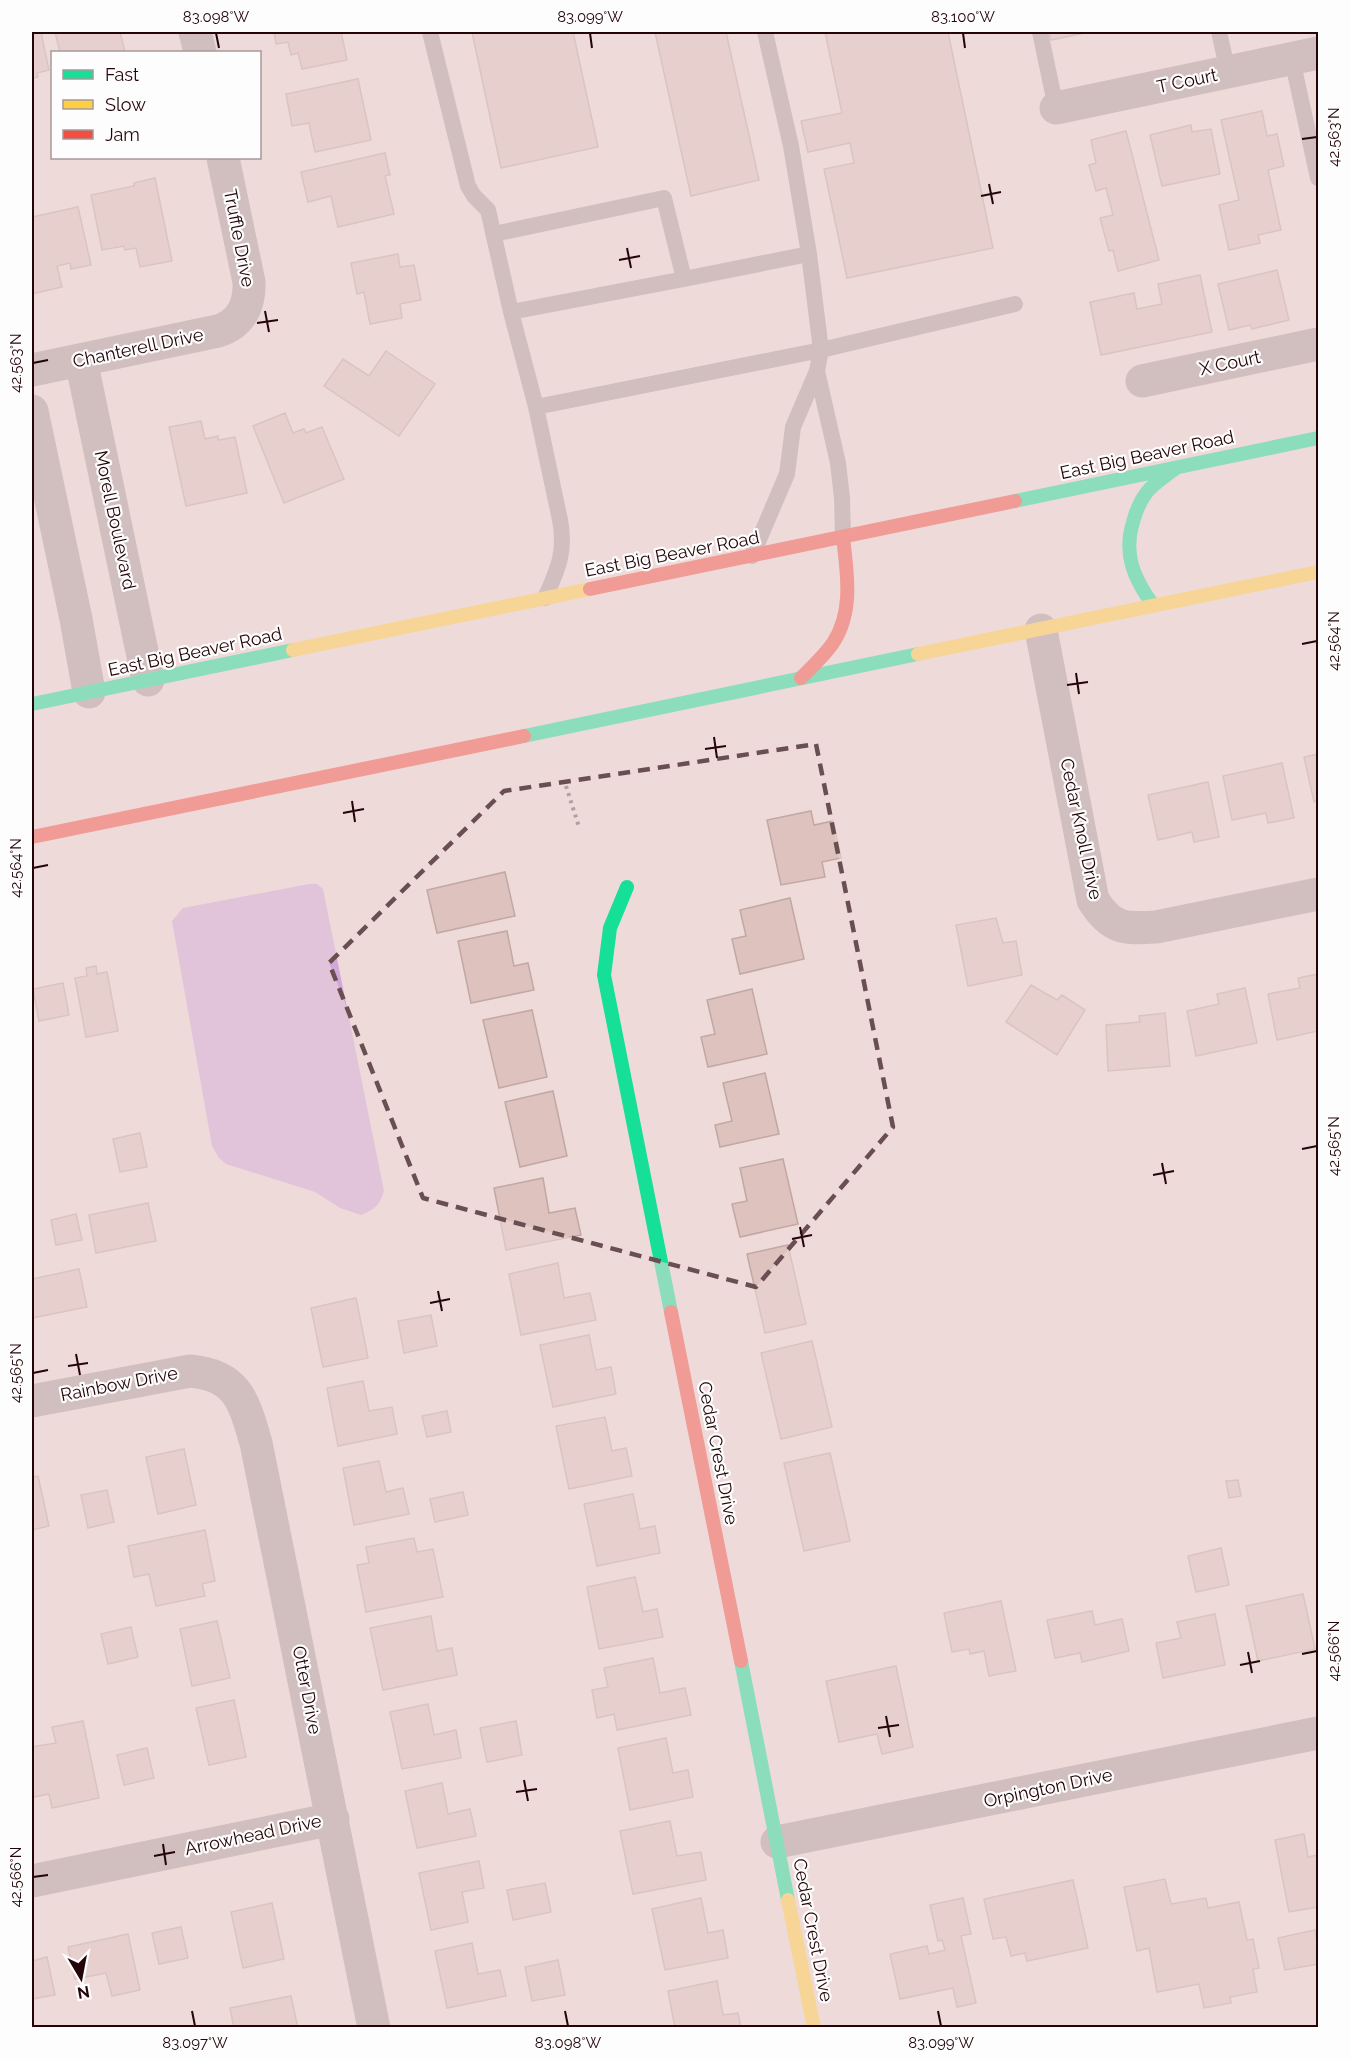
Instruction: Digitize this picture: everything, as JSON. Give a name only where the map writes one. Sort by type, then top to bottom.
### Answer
[{"type":"main road","name":"East Big Beaver Road","points":[[32,704],[752,557],[1318,438]]},
{"type":"main road","points":[[1153,605],[1138,586],[1130,567],[1127,546],[1138,505],[1150,489],[1178,467]]},
{"type":"main road","points":[[801,678],[833,643],[843,624],[848,603],[843,537]]},
{"type":"main road","points":[[32,837],[1318,572]]},
{"type":"main road","name":"Cedar Crest Drive","points":[[627,887],[610,928],[604,975],[814,2028]]},
{"type":"street","points":[[195,32],[200,51]]},
{"type":"street","name":"T Court","points":[[1056,108],[1305,56]]},
{"type":"street","name":"Truffle Drive","points":[[223,159],[249,282],[250,298],[241,316]]},
{"type":"street","name":"Chanterell Drive","points":[[32,370],[218,332],[228,328],[241,316]]},
{"type":"street","name":"X Court","points":[[1142,381],[1318,344]]},
{"type":"street","name":"Morell Boulevard","points":[[81,360],[148,680]]},
{"type":"street","points":[[32,411],[89,692]]},
{"type":"street","name":"Cedar Knoll Drive","points":[[1041,630],[1093,900],[1102,915],[1117,926],[1156,927],[1318,894]]},
{"type":"street","name":"Rainbow Drive","points":[[32,1401],[172,1373],[207,1372]]},
{"type":"street","name":"Otter Drive","points":[[207,1372],[230,1384],[242,1400],[256,1443],[374,2028]]},
{"type":"street","name":"Orpington Drive","points":[[777,1842],[1318,1733]]},
{"type":"street","name":"Arrowhead Drive","points":[[32,1881],[333,1819]]},
{"type":"lane","points":[[430,32],[468,186],[488,210],[511,312],[536,407],[563,538],[558,568],[545,598]]},
{"type":"lane","points":[[752,557],[787,474],[793,427],[817,370],[821,350],[809,254],[791,146],[765,32]]},
{"type":"lane","points":[[1040,32],[1056,108]]},
{"type":"lane","points":[[1219,32],[1228,72]]},
{"type":"lane","points":[[1305,56],[1318,178]]},
{"type":"lane","points":[[494,234],[664,198],[684,279]]},
{"type":"lane","points":[[511,312],[809,254]]},
{"type":"lane","points":[[536,407],[821,350],[1015,304]]},
{"type":"lane","points":[[817,370],[838,463],[843,537]]},
{"type":"path","points":[[566,786],[579,827]]},
{"type":"highlighted area","points":[[816,744],[893,1127],[756,1287],[423,1198],[329,963],[504,791]]},
{"type":"shaded area","points":[[317,884],[323,889],[384,1191],[376,1206],[361,1215],[340,1208],[315,1192],[226,1164],[219,1158],[212,1146],[172,921],[183,908]]},
{"type":"building","points":[[32,32],[41,32],[49,70],[37,73],[38,77],[32,78]]},
{"type":"building","points":[[55,32],[120,32],[125,51],[60,51]]},
{"type":"building","points":[[274,32],[341,32],[347,60],[302,69],[298,53],[291,55],[288,42],[276,44]]},
{"type":"building","points":[[472,32],[573,32],[598,147],[501,168]]},
{"type":"building","points":[[655,32],[726,32],[759,180],[691,196]]},
{"type":"building","points":[[825,32],[948,32],[993,248],[847,278],[824,169],[854,163],[850,143],[808,152],[801,121],[842,113]]},
{"type":"building","points":[[1049,32],[1089,32],[1051,40]]},
{"type":"building","points":[[358,79],[371,140],[315,152],[309,123],[292,126],[286,94]]},
{"type":"building","points":[[1262,111],[1267,136],[1277,134],[1284,166],[1268,170],[1281,230],[1258,235],[1260,243],[1229,250],[1219,205],[1239,200],[1221,120]]},
{"type":"building","points":[[1191,125],[1192,132],[1211,129],[1220,174],[1162,186],[1150,135]]},
{"type":"building","points":[[1126,131],[1159,260],[1118,271],[1113,250],[1109,251],[1100,218],[1113,215],[1106,188],[1096,191],[1089,165],[1096,163],[1091,140]]},
{"type":"building","points":[[385,153],[390,175],[385,176],[394,214],[338,227],[331,196],[308,202],[301,172]]},
{"type":"building","points":[[155,178],[172,261],[140,267],[136,248],[125,250],[124,246],[102,250],[91,195],[134,186],[134,183]]},
{"type":"building","points":[[78,207],[91,265],[71,269],[70,263],[57,266],[62,287],[32,294],[32,217]]},
{"type":"building","points":[[398,254],[400,267],[414,265],[421,300],[400,304],[402,318],[370,324],[364,292],[357,294],[351,263]]},
{"type":"building","points":[[1277,270],[1289,320],[1252,329],[1250,325],[1229,330],[1218,284]]},
{"type":"building","points":[[1200,275],[1212,332],[1101,355],[1090,302],[1134,293],[1137,309],[1162,304],[1158,284]]},
{"type":"building","points":[[386,351],[435,384],[399,436],[324,386],[343,359],[369,376]]},
{"type":"building","points":[[285,413],[293,433],[304,429],[306,433],[322,427],[344,479],[284,503],[253,426]]},
{"type":"building","points":[[201,421],[205,439],[218,436],[218,440],[235,437],[247,493],[186,506],[169,427]]},
{"type":"building","points":[[1318,754],[1318,800],[1314,802],[1304,757]]},
{"type":"building","points":[[1282,763],[1294,818],[1268,823],[1266,813],[1232,820],[1223,776]]},
{"type":"building","points":[[1208,782],[1219,837],[1194,842],[1192,832],[1158,840],[1148,795]]},
{"type":"building","points":[[811,811],[814,825],[833,821],[841,858],[822,862],[825,877],[781,885],[767,820]]},
{"type":"building","points":[[505,872],[515,916],[437,933],[427,890]]},
{"type":"building","points":[[790,898],[804,959],[740,974],[732,939],[746,936],[740,910]]},
{"type":"building","points":[[996,918],[1003,943],[1016,941],[1022,975],[968,986],[956,925]]},
{"type":"building","points":[[507,931],[514,966],[528,963],[534,990],[471,1003],[458,941]]},
{"type":"building","points":[[96,966],[97,974],[107,972],[118,1031],[86,1037],[75,978],[87,976],[86,968]]},
{"type":"building","points":[[1318,974],[1318,1031],[1277,1040],[1268,994],[1300,988],[1298,978]]},
{"type":"building","points":[[63,983],[69,1015],[39,1021],[33,989]]},
{"type":"building","points":[[1031,985],[1057,1000],[1062,995],[1085,1010],[1057,1055],[1006,1022]]},
{"type":"building","points":[[1245,988],[1257,1043],[1196,1056],[1187,1011],[1219,1004],[1217,994]]},
{"type":"building","points":[[752,989],[767,1054],[708,1067],[701,1037],[715,1034],[707,1000]]},
{"type":"building","points":[[532,1010],[547,1077],[499,1088],[483,1020]]},
{"type":"building","points":[[1165,1013],[1170,1066],[1108,1071],[1106,1025],[1140,1022],[1139,1016]]},
{"type":"building","points":[[765,1073],[779,1134],[720,1147],[715,1125],[732,1121],[723,1083]]},
{"type":"building","points":[[553,1091],[567,1156],[520,1167],[505,1102]]},
{"type":"building","points":[[140,1133],[147,1167],[120,1172],[113,1139]]},
{"type":"building","points":[[783,1159],[798,1224],[740,1237],[732,1204],[747,1201],[740,1168]]},
{"type":"building","points":[[543,1178],[549,1213],[575,1208],[581,1235],[506,1250],[494,1188]]},
{"type":"building","points":[[148,1203],[156,1241],[96,1253],[89,1215]]},
{"type":"building","points":[[76,1214],[82,1240],[56,1245],[51,1220]]},
{"type":"building","points":[[788,1245],[806,1324],[765,1333],[747,1254]]},
{"type":"building","points":[[558,1263],[564,1298],[590,1293],[596,1320],[521,1335],[509,1274]]},
{"type":"building","points":[[79,1269],[87,1307],[32,1318],[32,1279]]},
{"type":"building","points":[[356,1298],[368,1358],[323,1367],[311,1308]]},
{"type":"building","points":[[431,1315],[437,1346],[404,1353],[398,1321]]},
{"type":"building","points":[[589,1335],[596,1370],[611,1367],[616,1394],[553,1407],[540,1345]]},
{"type":"building","points":[[812,1341],[832,1427],[781,1439],[761,1353]]},
{"type":"building","points":[[363,1381],[369,1411],[392,1407],[397,1434],[338,1446],[327,1388]]},
{"type":"building","points":[[447,1411],[451,1432],[427,1437],[422,1416]]},
{"type":"building","points":[[605,1417],[612,1451],[626,1448],[632,1476],[569,1489],[556,1426]]},
{"type":"building","points":[[184,1449],[196,1505],[158,1514],[146,1457]]},
{"type":"building","points":[[830,1453],[850,1541],[804,1551],[784,1463]]},
{"type":"building","points":[[379,1461],[386,1492],[403,1488],[409,1514],[354,1525],[343,1468]]},
{"type":"building","points":[[38,1476],[49,1526],[32,1530],[32,1477]]},
{"type":"building","points":[[1238,1480],[1241,1496],[1229,1498],[1226,1481]]},
{"type":"building","points":[[107,1490],[114,1522],[88,1528],[81,1495]]},
{"type":"building","points":[[463,1492],[468,1515],[435,1522],[430,1499]]},
{"type":"building","points":[[633,1494],[640,1529],[655,1526],[660,1553],[597,1566],[584,1504]]},
{"type":"building","points":[[205,1530],[215,1581],[202,1584],[205,1596],[156,1606],[149,1574],[134,1577],[128,1546]]},
{"type":"building","points":[[414,1538],[417,1552],[433,1549],[443,1597],[366,1612],[357,1565],[369,1563],[366,1547]]},
{"type":"building","points":[[1221,1548],[1229,1585],[1196,1592],[1188,1556]]},
{"type":"building","points":[[635,1577],[643,1612],[657,1609],[663,1637],[599,1649],[587,1587]]},
{"type":"building","points":[[1303,1594],[1315,1649],[1258,1661],[1246,1606]]},
{"type":"building","points":[[1001,1601],[1016,1671],[989,1676],[984,1651],[970,1654],[969,1649],[952,1652],[944,1613]]},
{"type":"building","points":[[1092,1611],[1095,1625],[1122,1619],[1129,1651],[1082,1662],[1080,1653],[1055,1658],[1047,1620]]},
{"type":"building","points":[[1215,1614],[1225,1665],[1163,1678],[1156,1643],[1181,1638],[1177,1622]]},
{"type":"building","points":[[431,1616],[437,1651],[452,1648],[457,1675],[383,1690],[370,1628]]},
{"type":"building","points":[[217,1621],[230,1678],[192,1686],[180,1629]]},
{"type":"building","points":[[131,1627],[138,1657],[108,1664],[101,1634]]},
{"type":"building","points":[[653,1658],[660,1693],[685,1688],[691,1715],[617,1730],[614,1714],[597,1718],[592,1690],[608,1687],[604,1668]]},
{"type":"building","points":[[896,1666],[913,1747],[882,1754],[877,1734],[839,1742],[826,1681]]},
{"type":"building","points":[[234,1700],[246,1757],[209,1765],[196,1708]]},
{"type":"building","points":[[428,1704],[434,1735],[456,1730],[461,1758],[402,1769],[390,1712]]},
{"type":"building","points":[[83,1721],[99,1798],[52,1808],[49,1794],[34,1797],[32,1747],[56,1743],[52,1727]]},
{"type":"building","points":[[516,1721],[522,1755],[487,1762],[480,1728]]},
{"type":"building","points":[[666,1738],[673,1773],[688,1770],[693,1797],[630,1810],[618,1748]]},
{"type":"building","points":[[147,1748],[154,1778],[124,1785],[117,1755]]},
{"type":"building","points":[[442,1783],[448,1814],[470,1809],[476,1836],[417,1848],[405,1791]]},
{"type":"building","points":[[670,1821],[677,1856],[701,1852],[706,1880],[633,1894],[620,1831]]},
{"type":"building","points":[[1304,1834],[1308,1857],[1318,1855],[1318,1907],[1289,1912],[1275,1840]]},
{"type":"building","points":[[479,1861],[484,1888],[462,1892],[468,1922],[431,1930],[419,1873]]},
{"type":"building","points":[[1165,1879],[1171,1904],[1206,1898],[1208,1908],[1239,1902],[1247,1940],[1253,1939],[1259,1968],[1253,1969],[1257,1992],[1230,1997],[1231,2003],[1204,2008],[1199,1984],[1157,1992],[1149,1948],[1137,1951],[1124,1887]]},
{"type":"building","points":[[1073,1880],[1088,1948],[1027,1961],[1025,1953],[1011,1956],[1006,1937],[993,1939],[984,1899]]},
{"type":"building","points":[[545,1883],[551,1912],[513,1920],[507,1890]]},
{"type":"building","points":[[701,1898],[708,1933],[723,1930],[728,1958],[665,1970],[652,1909]]},
{"type":"building","points":[[963,1898],[971,1934],[961,1936],[976,2003],[957,2007],[953,1988],[900,1999],[890,1954],[927,1946],[929,1954],[945,1950],[942,1940],[938,1941],[930,1905]]},
{"type":"building","points":[[272,1903],[284,1959],[243,1968],[231,1912]]},
{"type":"building","points":[[181,1927],[188,1958],[159,1964],[152,1933]]},
{"type":"building","points":[[1315,1930],[1318,1964],[1285,1970],[1278,1938]]},
{"type":"building","points":[[128,1934],[140,1990],[112,1996],[106,1973],[75,1979],[68,1947]]},
{"type":"building","points":[[472,1943],[478,1974],[500,1970],[506,1996],[447,2008],[435,1951]]},
{"type":"building","points":[[47,1957],[55,1995],[32,1999],[32,1961]]},
{"type":"building","points":[[558,1960],[565,1995],[532,2001],[525,1967]]},
{"type":"building","points":[[717,1981],[723,2015],[738,2013],[741,2028],[675,2028],[668,1991]]},
{"type":"building","points":[[291,1996],[298,2028],[234,2028],[230,2008]]},
{"type":"traffic: fast","points":[[1015,501],[1318,438]]},
{"type":"traffic: fast","points":[[1153,605],[1140,586],[1132,566],[1130,534],[1137,510],[1145,495],[1176,468]]},
{"type":"traffic: fast","points":[[32,704],[293,650]]},
{"type":"traffic: fast","points":[[524,736],[918,654]]},
{"type":"traffic: fast","points":[[627,887],[610,928],[604,975],[671,1312]]},
{"type":"traffic: fast","points":[[741,1661],[788,1900]]},
{"type":"traffic: slow","points":[[918,654],[1318,572]]},
{"type":"traffic: slow","points":[[293,650],[590,589]]},
{"type":"traffic: slow","points":[[788,1900],[814,2028]]},
{"type":"traffic: jam","points":[[590,589],[1015,501]]},
{"type":"traffic: jam","points":[[801,678],[833,643],[844,618],[847,592],[843,537]]},
{"type":"traffic: jam","points":[[32,837],[524,736]]},
{"type":"traffic: jam","points":[[671,1312],[741,1661]]}]
